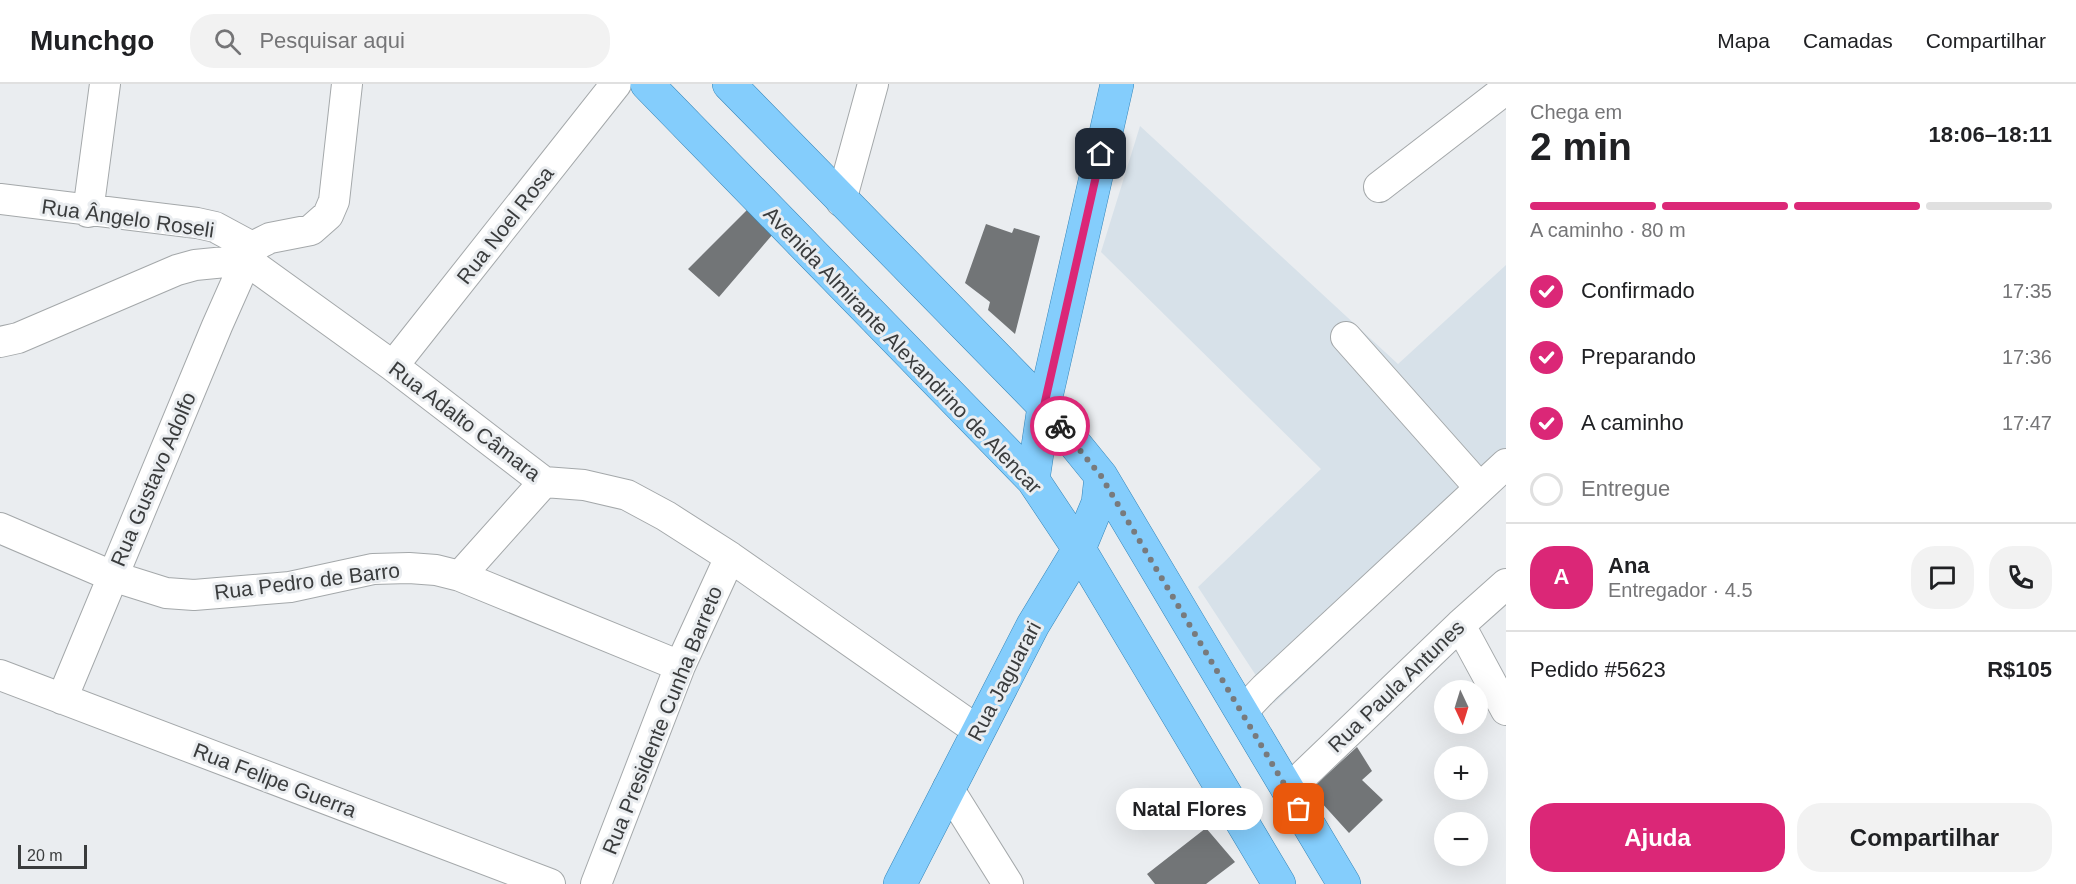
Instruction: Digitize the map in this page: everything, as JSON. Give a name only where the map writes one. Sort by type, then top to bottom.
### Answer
[{"type":"main road","name":"Avenida Almirante Alexandrino de Alencar","points":[[647,84],[1033,480],[1079,549],[1279,884]]},
{"type":"main road","points":[[729,84],[1044,406],[1101,476],[1344,884]]},
{"type":"main road","points":[[1033,480],[1044,406],[1117,84]]},
{"type":"main road","name":"Rua Jaguarari","points":[[900,884],[977,730],[1033,625],[1079,549],[1098,503],[1101,476]]},
{"type":"street","points":[[88,212],[105,84]]},
{"type":"street","points":[[0,342],[18,338],[177,270],[249,253],[280,235],[298,234],[321,224],[334,201],[347,84]]},
{"type":"street","name":"Rua Noel Rosa","points":[[393,366],[616,84]]},
{"type":"street","points":[[842,201],[873,84]]},
{"type":"street","points":[[1379,187],[1506,89]]},
{"type":"street","name":"Rua Ângelo Roseli","points":[[0,199],[215,227],[249,253]]},
{"type":"street","name":"Rua Adalto Câmara","points":[[249,253],[544,482],[584,485],[627,495],[666,516],[730,557],[977,730]]},
{"type":"street","name":"Rua Gustavo Adolfo","points":[[62,699],[249,253]]},
{"type":"street","points":[[1346,337],[1480,488]]},
{"type":"street","points":[[1242,712],[1273,680],[1506,464]]},
{"type":"street","points":[[460,576],[544,482]]},
{"type":"street","name":"Rua Pedro de Barro","points":[[0,528],[112,576],[166,593],[194,595],[290,588],[373,569],[409,568],[460,576],[680,666]]},
{"type":"street","name":"Rua Presidente Cunha Barreto","points":[[596,884],[680,666],[730,557]]},
{"type":"street","name":"Rua Paula Antunes","points":[[1288,790],[1506,584]]},
{"type":"street","points":[[1460,625],[1506,710]]},
{"type":"street","name":"Rua Felipe Guerra","points":[[0,675],[550,884]]},
{"type":"street","points":[[948,788],[1008,884]]},
{"type":"shaded area","points":[[1140,126],[1398,364],[1506,265],[1506,482],[1274,703],[1198,587],[1321,469],[1101,252]]},
{"type":"building","points":[[748,209],[773,234],[719,297],[688,269]]},
{"type":"building","points":[[986,224],[1012,233],[1014,228],[1040,236],[1015,334],[988,310],[990,302],[965,283]]},
{"type":"building","points":[[1357,747],[1372,771],[1362,780],[1383,800],[1349,833],[1310,790]]},
{"type":"building","points":[[1206,828],[1235,862],[1206,884],[1155,884],[1147,874]]},
{"type":"way so far","points":[[1060,426],[1101,476],[1299,809]]},
{"type":"place","name":"Natal Flores","points":[[1299,809]]},
{"type":"route","points":[[1060,426],[1044,406],[1101,154]]}]
